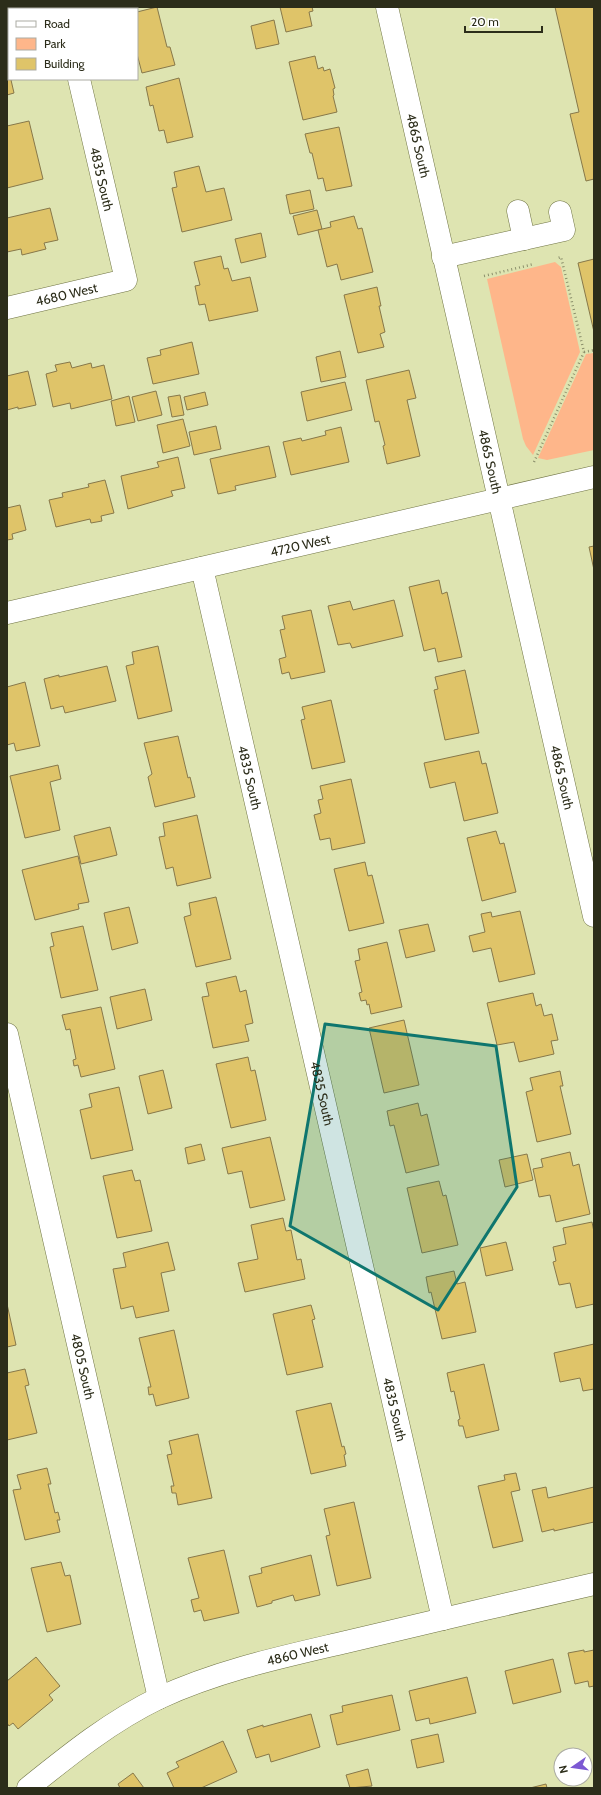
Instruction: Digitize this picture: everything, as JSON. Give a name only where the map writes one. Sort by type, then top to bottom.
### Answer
[{"type":"street","name":"4865 South","points":[[387,7],[594,916]]},
{"type":"street","name":"4835 South","points":[[79,80],[126,280]]},
{"type":"street","points":[[518,211],[524,239]]},
{"type":"street","points":[[443,257],[564,230],[560,212]]},
{"type":"street","name":"4680 West","points":[[7,308],[126,280]]},
{"type":"street","name":"4720 West","points":[[7,613],[594,477]]},
{"type":"street","name":"4835 South","points":[[202,568],[443,1619]]},
{"type":"street","name":"4805 South","points":[[7,1034],[159,1698]]},
{"type":"street","name":"4860 West","points":[[28,1788],[94,1737],[124,1717],[159,1698],[221,1673],[594,1584]]},
{"type":"path","points":[[534,462],[584,352],[561,257],[554,259]]},
{"type":"path","points":[[484,276],[538,263]]},
{"type":"path","points":[[584,352],[594,350]]},
{"type":"highlighted area","points":[[325,1024],[496,1046],[517,1187],[438,1310],[290,1226]]},
{"type":"green space","points":[[555,262],[561,267],[580,352],[533,455],[523,439],[487,279]]},
{"type":"green space","points":[[594,353],[594,450],[547,460],[538,458],[586,354]]},
{"type":"building","points":[[157,7],[167,47],[170,47],[175,65],[142,73],[138,58],[138,12]]},
{"type":"building","points":[[280,7],[312,7],[313,11],[309,12],[312,26],[286,32]]},
{"type":"building","points":[[555,7],[594,7],[594,179],[586,181],[570,114],[579,112]]},
{"type":"building","points":[[274,20],[279,44],[256,49],[251,26]]},
{"type":"building","points":[[7,35],[8,80],[11,80],[14,93],[7,95]]},
{"type":"building","points":[[315,56],[318,69],[323,67],[324,71],[330,69],[335,88],[333,89],[333,96],[337,112],[303,120],[289,62]]},
{"type":"building","points":[[179,78],[193,137],[167,143],[164,130],[159,131],[153,105],[150,106],[146,87]]},
{"type":"building","points":[[29,121],[43,179],[7,188],[7,126]]},
{"type":"building","points":[[339,127],[352,186],[326,191],[323,178],[318,179],[312,153],[310,153],[305,134]]},
{"type":"building","points":[[199,166],[206,192],[224,188],[232,220],[182,232],[172,188],[177,187],[174,172]]},
{"type":"building","points":[[310,190],[314,209],[290,214],[286,195]]},
{"type":"building","points":[[50,208],[58,240],[44,243],[46,249],[22,255],[21,249],[7,252],[7,218]]},
{"type":"building","points":[[317,210],[322,229],[298,235],[293,216]]},
{"type":"building","points":[[354,216],[358,229],[362,228],[373,272],[341,280],[337,264],[327,267],[318,230],[331,227],[330,222]]},
{"type":"building","points":[[261,233],[266,257],[241,263],[235,239]]},
{"type":"building","points":[[221,256],[224,269],[228,268],[232,281],[250,277],[258,311],[209,321],[205,304],[199,305],[195,286],[200,285],[194,262]]},
{"type":"building","points":[[594,259],[594,332],[578,263]]},
{"type":"building","points":[[377,287],[381,306],[379,306],[385,332],[380,334],[384,347],[358,353],[344,295]]},
{"type":"building","points":[[192,342],[199,374],[153,384],[147,358],[161,355],[160,350]]},
{"type":"building","points":[[340,351],[346,377],[321,382],[316,357]]},
{"type":"building","points":[[70,362],[72,368],[91,363],[92,368],[104,365],[112,399],[71,409],[70,403],[53,407],[46,374],[57,371],[55,365]]},
{"type":"building","points":[[409,370],[416,398],[407,400],[420,456],[387,464],[383,446],[385,445],[379,421],[375,422],[366,380]]},
{"type":"building","points":[[28,371],[36,405],[7,410],[7,376]]},
{"type":"building","points":[[345,382],[352,410],[307,421],[301,392]]},
{"type":"building","points":[[156,391],[162,415],[138,421],[132,397]]},
{"type":"building","points":[[205,392],[208,405],[187,410],[184,397]]},
{"type":"building","points":[[180,395],[184,415],[172,417],[168,397]]},
{"type":"building","points":[[129,396],[135,422],[116,426],[111,401]]},
{"type":"building","points":[[183,419],[190,446],[163,453],[157,425]]},
{"type":"building","points":[[216,426],[221,449],[194,455],[189,432]]},
{"type":"building","points":[[341,427],[349,462],[291,475],[283,442],[301,438],[302,441],[326,435],[325,431]]},
{"type":"building","points":[[269,446],[276,477],[235,486],[236,490],[218,494],[210,459]]},
{"type":"building","points":[[178,457],[185,488],[171,491],[173,496],[128,509],[121,476],[159,467],[157,462]]},
{"type":"building","points":[[105,480],[114,513],[101,516],[102,521],[91,523],[90,519],[56,527],[49,500],[63,497],[62,493],[89,487],[88,484]]},
{"type":"building","points":[[20,505],[26,530],[12,534],[13,539],[7,540],[7,508]]},
{"type":"building","points":[[594,546],[594,570],[589,547]]},
{"type":"building","points":[[439,580],[442,594],[447,592],[462,657],[438,662],[435,648],[424,651],[409,587]]},
{"type":"building","points":[[394,600],[403,636],[352,648],[350,643],[338,645],[328,606],[350,601],[353,610]]},
{"type":"building","points":[[311,610],[325,672],[291,679],[289,672],[282,674],[279,659],[286,657],[280,630],[285,629],[282,616]]},
{"type":"building","points":[[158,646],[172,711],[138,719],[126,666],[134,664],[132,652]]},
{"type":"building","points":[[107,666],[116,701],[65,713],[63,706],[51,709],[44,679]]},
{"type":"building","points":[[465,670],[479,733],[445,740],[434,690],[438,689],[435,677]]},
{"type":"building","points":[[25,682],[40,746],[16,751],[14,743],[7,745],[7,687]]},
{"type":"building","points":[[331,700],[345,762],[312,769],[301,720],[305,719],[302,707]]},
{"type":"building","points":[[178,736],[188,778],[190,777],[195,797],[155,807],[148,777],[152,774],[144,743]]},
{"type":"building","points":[[479,751],[482,764],[486,763],[498,813],[464,821],[455,782],[430,788],[424,763]]},
{"type":"building","points":[[58,765],[61,779],[50,782],[60,830],[25,838],[10,776]]},
{"type":"building","points":[[351,779],[365,843],[332,850],[330,838],[320,840],[314,815],[321,813],[318,800],[323,799],[320,786]]},
{"type":"building","points":[[197,815],[211,878],[177,886],[173,867],[166,869],[159,837],[165,836],[163,823]]},
{"type":"building","points":[[110,827],[117,855],[81,864],[74,836]]},
{"type":"building","points":[[496,831],[500,844],[504,843],[516,892],[482,901],[467,838]]},
{"type":"building","points":[[78,856],[89,902],[78,904],[79,909],[35,920],[22,870]]},
{"type":"building","points":[[365,862],[368,876],[372,875],[384,923],[349,931],[334,869]]},
{"type":"building","points":[[216,897],[231,959],[196,967],[184,917],[191,915],[189,903]]},
{"type":"building","points":[[129,907],[138,943],[112,950],[104,913]]},
{"type":"building","points":[[520,911],[535,974],[499,982],[491,948],[473,952],[469,936],[485,932],[481,914],[491,912],[492,917]]},
{"type":"building","points":[[428,924],[435,951],[406,958],[399,930]]},
{"type":"building","points":[[83,926],[98,990],[61,998],[50,947],[54,946],[51,933]]},
{"type":"building","points":[[387,942],[402,1007],[371,1014],[369,1004],[367,1005],[366,1000],[361,1001],[359,993],[362,992],[355,961],[360,960],[358,949]]},
{"type":"building","points":[[236,976],[240,992],[246,990],[253,1023],[245,1025],[249,1041],[213,1048],[202,997],[209,996],[206,983]]},
{"type":"building","points":[[145,989],[152,1020],[117,1029],[110,997]]},
{"type":"building","points":[[533,993],[536,1006],[541,1004],[544,1016],[552,1014],[558,1040],[551,1041],[554,1054],[519,1062],[514,1042],[497,1045],[487,1003]]},
{"type":"building","points":[[101,1007],[115,1069],[81,1077],[78,1065],[74,1066],[73,1060],[76,1059],[70,1029],[66,1030],[62,1015]]},
{"type":"building","points":[[404,1020],[419,1085],[384,1093],[369,1028]]},
{"type":"building","points":[[248,1057],[251,1071],[255,1070],[266,1120],[231,1128],[216,1064]]},
{"type":"building","points":[[163,1070],[172,1108],[148,1114],[139,1076]]},
{"type":"building","points":[[560,1071],[563,1086],[560,1086],[571,1134],[537,1142],[526,1092],[533,1090],[530,1078]]},
{"type":"building","points":[[119,1087],[133,1150],[91,1159],[80,1110],[92,1107],[89,1094]]},
{"type":"building","points":[[418,1103],[421,1116],[427,1114],[439,1165],[406,1173],[394,1125],[390,1126],[387,1111]]},
{"type":"building","points":[[270,1137],[285,1200],[250,1208],[242,1171],[228,1174],[222,1148]]},
{"type":"building","points":[[201,1144],[205,1160],[188,1164],[185,1148]]},
{"type":"building","points":[[570,1152],[573,1166],[579,1164],[590,1214],[556,1222],[550,1195],[539,1197],[533,1169],[543,1167],[541,1159]]},
{"type":"building","points":[[527,1154],[533,1180],[505,1187],[499,1160]]},
{"type":"building","points":[[132,1170],[135,1181],[140,1180],[152,1231],[117,1238],[103,1176]]},
{"type":"building","points":[[439,1181],[443,1196],[446,1195],[458,1245],[422,1253],[407,1188]]},
{"type":"building","points":[[283,1218],[286,1231],[291,1230],[297,1260],[301,1259],[305,1279],[245,1292],[238,1263],[258,1259],[251,1225]]},
{"type":"building","points":[[592,1222],[594,1232],[594,1304],[576,1308],[570,1283],[559,1285],[553,1262],[556,1261],[553,1247],[566,1244],[563,1228]]},
{"type":"building","points":[[168,1242],[175,1270],[161,1273],[169,1311],[136,1318],[133,1306],[121,1309],[113,1269],[126,1267],[123,1253]]},
{"type":"building","points":[[506,1242],[513,1270],[486,1276],[480,1248]]},
{"type":"building","points":[[454,1271],[457,1284],[465,1282],[476,1332],[442,1339],[426,1277]]},
{"type":"building","points":[[7,1304],[16,1345],[7,1347]]},
{"type":"building","points":[[311,1305],[315,1319],[312,1320],[323,1367],[287,1375],[273,1314]]},
{"type":"building","points":[[174,1330],[189,1398],[156,1406],[153,1394],[149,1395],[148,1387],[151,1387],[139,1338]]},
{"type":"building","points":[[594,1344],[594,1389],[583,1391],[580,1378],[560,1382],[554,1353]]},
{"type":"building","points":[[484,1364],[499,1430],[466,1438],[463,1426],[459,1426],[458,1420],[460,1419],[454,1391],[451,1392],[447,1373]]},
{"type":"building","points":[[25,1369],[29,1385],[25,1386],[37,1433],[7,1440],[7,1373]]},
{"type":"building","points":[[331,1403],[342,1447],[344,1446],[346,1454],[344,1455],[346,1466],[311,1474],[296,1411]]},
{"type":"building","points":[[198,1434],[212,1498],[178,1505],[176,1493],[172,1493],[171,1486],[174,1486],[167,1455],[172,1454],[169,1441]]},
{"type":"building","points":[[47,1468],[51,1484],[48,1484],[55,1513],[58,1512],[60,1520],[57,1520],[60,1532],[25,1540],[13,1490],[21,1489],[17,1475]]},
{"type":"building","points":[[516,1473],[520,1490],[511,1492],[523,1541],[493,1548],[478,1486],[505,1480],[504,1475]]},
{"type":"building","points":[[546,1487],[548,1498],[594,1487],[594,1522],[554,1531],[554,1529],[542,1532],[532,1490]]},
{"type":"building","points":[[354,1502],[371,1578],[337,1586],[326,1536],[330,1535],[324,1509]]},
{"type":"building","points":[[224,1550],[239,1613],[204,1621],[201,1610],[194,1612],[191,1600],[199,1598],[188,1558]]},
{"type":"building","points":[[311,1555],[320,1595],[295,1601],[293,1595],[257,1607],[249,1576],[262,1573],[261,1568]]},
{"type":"building","points":[[61,1562],[65,1576],[70,1575],[81,1624],[47,1632],[31,1568]]},
{"type":"building","points":[[584,1650],[584,1652],[594,1650],[594,1686],[589,1687],[588,1681],[575,1684],[568,1653]]},
{"type":"building","points":[[36,1657],[60,1686],[49,1695],[53,1700],[18,1729],[13,1723],[9,1726],[7,1723],[7,1681]]},
{"type":"building","points":[[553,1659],[561,1692],[513,1704],[505,1671]]},
{"type":"building","points":[[467,1677],[476,1713],[430,1724],[429,1718],[416,1721],[409,1691]]},
{"type":"building","points":[[392,1695],[400,1730],[337,1745],[330,1715],[343,1712],[342,1706]]},
{"type":"building","points":[[311,1714],[320,1747],[271,1762],[269,1754],[256,1758],[247,1730]]},
{"type":"building","points":[[438,1734],[444,1762],[417,1768],[411,1740]]},
{"type":"building","points":[[223,1741],[237,1772],[201,1788],[174,1788],[167,1773],[179,1767],[176,1762]]},
{"type":"building","points":[[368,1769],[372,1786],[350,1788],[346,1775]]},
{"type":"building","points":[[133,1773],[144,1788],[120,1788],[118,1784]]},
{"type":"building","points":[[546,1784],[547,1788],[530,1788]]}]
